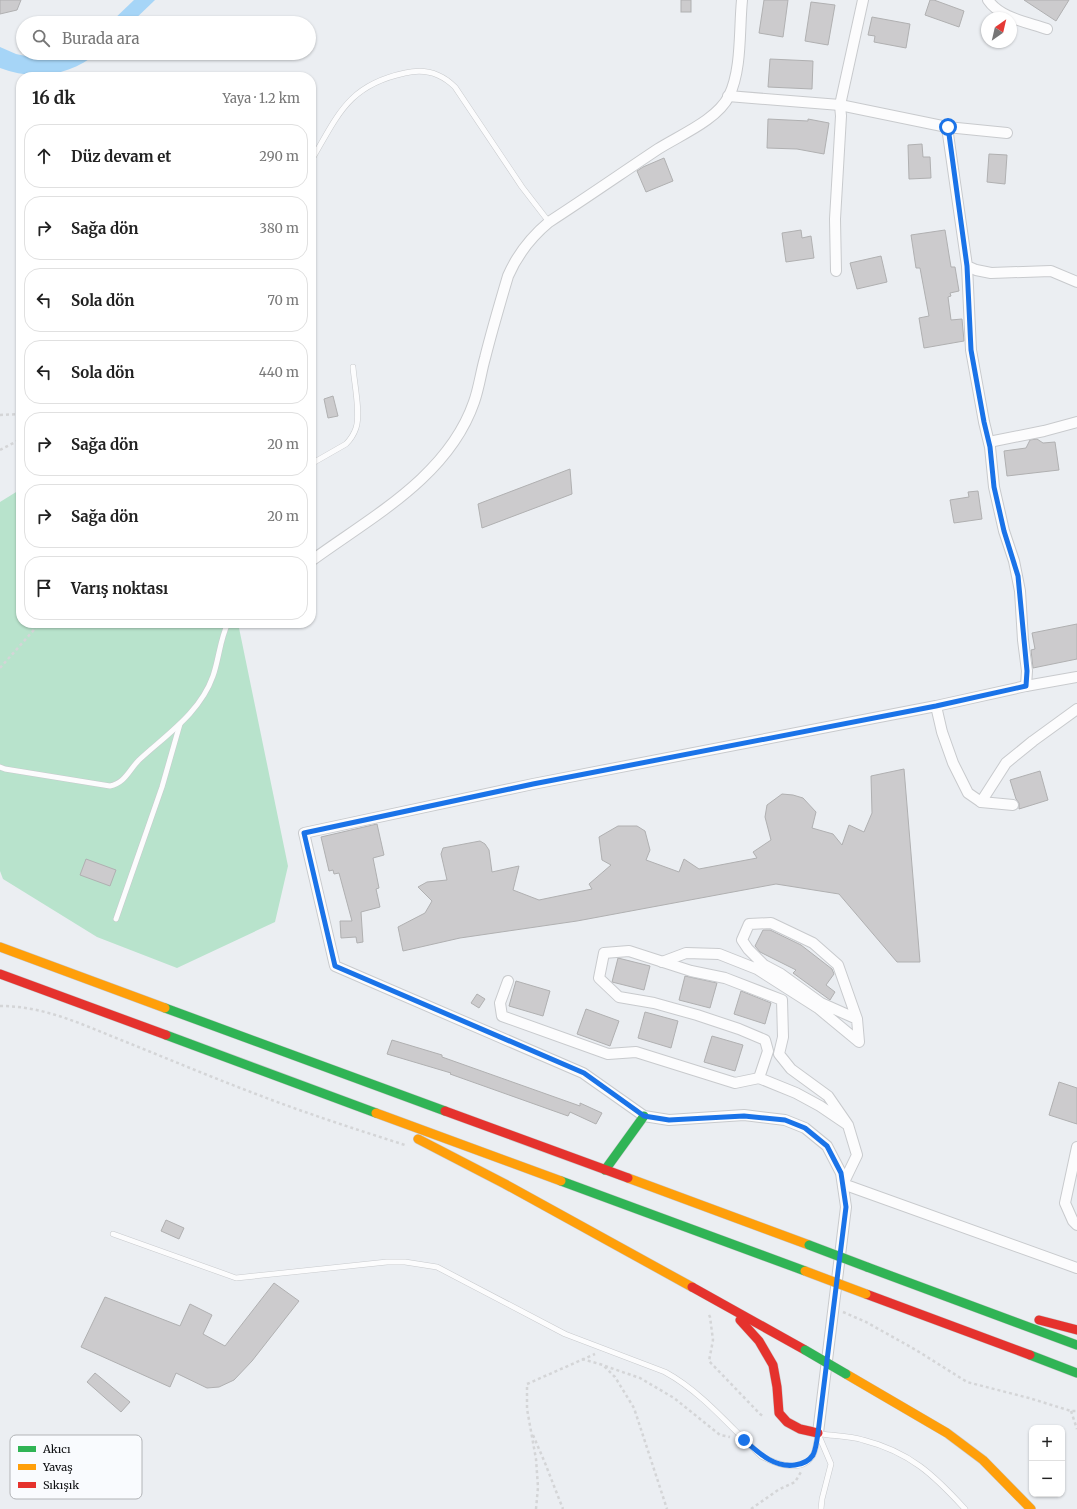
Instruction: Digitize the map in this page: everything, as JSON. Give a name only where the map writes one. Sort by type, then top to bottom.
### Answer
[{"type":"highway","points":[[0,947],[1077,1345]]},
{"type":"highway","points":[[0,974],[806,1271],[1077,1373]]},
{"type":"highway","points":[[128,1022],[389,1128]]},
{"type":"highway","points":[[605,1170],[644,1116]]},
{"type":"highway","points":[[411,1136],[426,1142],[504,1184],[805,1350],[947,1433],[983,1460],[1031,1509]]},
{"type":"highway","points":[[879,1272],[1028,1317],[1077,1330]]},
{"type":"highway","points":[[732,1310],[759,1341],[772,1365],[777,1388],[779,1413],[787,1422],[800,1429],[818,1433]]},
{"type":"street","points":[[316,557],[407,493],[436,465],[452,443],[474,402],[508,276],[514,261],[536,232],[660,147],[704,121],[721,106],[728,96],[737,69],[742,0]]},
{"type":"street","points":[[836,271],[834,219],[840,130],[840,105],[863,0]]},
{"type":"street","points":[[988,0],[993,8],[1006,15],[1046,29]]},
{"type":"street","points":[[728,96],[840,105],[948,127],[1007,133]]},
{"type":"street","points":[[948,127],[967,266],[971,350],[989,442],[994,487],[1004,531],[1018,576],[1027,671],[1026,686]]},
{"type":"street","points":[[967,266],[976,270],[991,273],[1051,271],[1077,282]]},
{"type":"street","points":[[989,442],[1044,431],[1077,422]]},
{"type":"street","points":[[818,1433],[846,1207],[841,1173],[827,1146],[805,1128],[785,1120],[744,1116],[669,1120],[644,1116],[584,1073],[335,966],[304,833],[533,784],[936,706],[1026,686],[1077,677]]},
{"type":"street","points":[[936,706],[942,732],[953,763],[968,793],[981,802],[1013,805]]},
{"type":"street","points":[[981,802],[1006,763],[1077,709]]},
{"type":"street","points":[[662,962],[686,953],[719,954],[757,969],[818,1008],[859,1042],[857,1019],[838,965],[813,943],[771,923],[749,924],[742,940],[748,949],[764,965],[781,974],[821,1003],[857,1019]]},
{"type":"street","points":[[759,1078],[768,1051],[764,1040],[739,1029],[697,1015],[654,1003],[619,997],[599,978],[604,953],[629,952],[691,971],[725,978],[782,1000],[784,1037],[779,1054],[791,1069],[828,1096],[848,1125],[857,1155],[843,1184]]},
{"type":"street","points":[[508,981],[500,1003],[502,1016],[608,1054],[636,1052],[735,1082],[759,1078],[796,1093],[820,1106],[848,1125]]},
{"type":"street","points":[[1077,1147],[1065,1203],[1073,1221],[1077,1225]]},
{"type":"street","points":[[843,1184],[1077,1268]]},
{"type":"lane","points":[[316,152],[334,119],[356,95],[375,82],[386,77],[414,71],[428,71],[443,76],[455,87],[522,187],[549,222]]},
{"type":"lane","points":[[316,461],[346,444],[356,428],[358,415],[353,367]]},
{"type":"lane","points":[[0,768],[78,782],[110,786],[122,782],[137,762],[180,724],[194,708],[208,687],[213,676],[227,628]]},
{"type":"lane","points":[[116,919],[162,787],[180,724]]},
{"type":"lane","points":[[113,1234],[236,1278],[388,1262],[405,1262],[436,1267],[565,1334],[665,1372],[678,1379],[695,1392],[762,1456],[772,1462],[793,1466],[808,1461],[814,1454],[818,1433]]},
{"type":"lane","points":[[818,1433],[831,1464],[821,1509]]},
{"type":"lane","points":[[818,1433],[862,1439],[884,1446],[904,1455],[924,1468],[942,1484],[965,1509]]},
{"type":"path","points":[[0,415],[16,414]]},
{"type":"path","points":[[0,450],[16,442]]},
{"type":"path","points":[[0,668],[36,628]]},
{"type":"path","points":[[0,1006],[14,1006],[43,1011],[76,1020],[256,1094],[343,1126],[411,1147]]},
{"type":"path","points":[[833,1308],[866,1322],[916,1350],[967,1382],[1029,1398],[1071,1411],[1077,1411]]},
{"type":"path","points":[[704,1312],[710,1317],[713,1340],[710,1361],[760,1414],[766,1417]]},
{"type":"path","points":[[536,1509],[538,1487],[527,1409],[527,1384],[604,1349]]},
{"type":"path","points":[[582,1359],[640,1378],[674,1398],[720,1435],[744,1440]]},
{"type":"path","points":[[603,1365],[616,1377],[634,1408],[667,1509]]},
{"type":"path","points":[[1071,1411],[1077,1428]]},
{"type":"path","points":[[531,1432],[563,1509]]},
{"type":"path","points":[[751,1509],[778,1490],[795,1482],[808,1461]]},
{"type":"green space","points":[[16,492],[16,628],[239,628],[288,866],[275,922],[177,968],[97,937],[3,879],[0,871],[0,502]]},
{"type":"water","points":[[134,0],[155,0],[138,16],[117,16]]},
{"type":"water","points":[[0,47],[16,54],[16,60],[87,60],[75,67],[59,72],[16,72],[0,68]]},
{"type":"building","points":[[0,0],[21,0],[17,10],[0,14]]},
{"type":"building","points":[[681,0],[691,0],[691,12],[681,12]]},
{"type":"building","points":[[764,0],[788,0],[783,37],[759,33]]},
{"type":"building","points":[[930,0],[934,0],[964,11],[959,27],[925,15]]},
{"type":"building","points":[[1024,0],[1069,0],[1056,21]]},
{"type":"building","points":[[811,2],[835,5],[828,45],[805,41]]},
{"type":"building","points":[[872,17],[910,24],[906,48],[874,42],[875,36],[868,35]]},
{"type":"building","points":[[770,59],[813,61],[812,89],[768,87]]},
{"type":"building","points":[[768,119],[808,121],[808,119],[829,123],[824,154],[797,149],[767,148]]},
{"type":"building","points":[[922,144],[923,157],[930,157],[931,178],[909,179],[908,145]]},
{"type":"building","points":[[989,154],[1007,155],[1005,184],[987,182]]},
{"type":"building","points":[[664,158],[673,181],[646,192],[637,171]]},
{"type":"building","points":[[801,230],[802,238],[811,236],[814,258],[786,262],[782,233]]},
{"type":"building","points":[[945,230],[951,267],[955,267],[959,291],[950,293],[951,296],[948,297],[951,320],[962,319],[964,341],[924,348],[919,318],[929,316],[920,268],[916,268],[911,235]]},
{"type":"building","points":[[881,256],[887,282],[857,289],[850,263]]},
{"type":"building","points":[[333,396],[338,416],[328,418],[324,399]]},
{"type":"building","points":[[1037,439],[1043,443],[1055,442],[1059,470],[1007,476],[1004,451],[1026,448],[1030,440]]},
{"type":"building","points":[[570,469],[572,494],[482,528],[478,504]]},
{"type":"building","points":[[978,491],[982,519],[954,523],[950,500],[969,497],[968,492]]},
{"type":"building","points":[[1077,624],[1077,659],[1033,668],[1031,650],[1035,649],[1032,633]]},
{"type":"building","points":[[904,769],[920,962],[897,962],[839,894],[776,884],[577,921],[460,938],[403,951],[398,927],[425,913],[432,901],[418,887],[427,882],[447,880],[441,854],[443,848],[480,841],[485,844],[489,850],[492,872],[519,866],[513,890],[539,900],[592,889],[589,884],[611,865],[602,860],[599,837],[618,826],[637,826],[645,831],[650,850],[646,860],[679,872],[684,859],[699,869],[757,858],[753,852],[771,840],[765,817],[767,805],[782,794],[803,798],[816,812],[812,828],[833,834],[842,845],[849,825],[864,832],[872,813],[871,776]]},
{"type":"building","points":[[1040,771],[1048,800],[1019,809],[1019,803],[1016,799],[1010,780]]},
{"type":"building","points":[[377,824],[384,855],[373,858],[379,888],[376,889],[380,907],[361,912],[363,942],[357,943],[356,937],[341,938],[340,921],[352,921],[339,873],[334,874],[333,870],[329,871],[321,837]]},
{"type":"building","points":[[86,859],[116,870],[110,886],[80,875]]},
{"type":"building","points":[[763,930],[770,930],[801,945],[832,969],[834,974],[826,985],[835,992],[830,1000],[793,973],[796,970],[760,952],[755,946]]},
{"type":"building","points":[[618,958],[650,966],[644,990],[612,982]]},
{"type":"building","points":[[685,976],[717,983],[710,1008],[679,1000]]},
{"type":"building","points":[[516,981],[550,991],[543,1016],[509,1006]]},
{"type":"building","points":[[741,991],[771,1003],[765,1024],[734,1014]]},
{"type":"building","points":[[477,994],[485,999],[479,1008],[471,1003]]},
{"type":"building","points":[[586,1009],[619,1021],[610,1046],[577,1034]]},
{"type":"building","points":[[645,1012],[678,1021],[671,1048],[638,1038]]},
{"type":"building","points":[[712,1036],[743,1045],[735,1071],[704,1062]]},
{"type":"building","points":[[392,1040],[442,1055],[442,1057],[580,1106],[580,1103],[602,1113],[596,1124],[570,1112],[568,1116],[450,1074],[451,1073],[387,1054]]},
{"type":"building","points":[[1059,1082],[1077,1088],[1077,1124],[1049,1115]]},
{"type":"building","points":[[166,1220],[184,1228],[179,1239],[161,1231]]},
{"type":"building","points":[[274,1283],[299,1301],[252,1361],[234,1380],[219,1387],[207,1388],[176,1373],[170,1387],[81,1347],[105,1297],[180,1326],[190,1304],[212,1315],[203,1334],[225,1346]]},
{"type":"building","points":[[95,1373],[130,1402],[121,1412],[87,1382]]},
{"type":"traffic: fast","points":[[165,1008],[445,1111]]},
{"type":"traffic: fast","points":[[166,1035],[376,1113]]},
{"type":"traffic: fast","points":[[605,1170],[644,1116]]},
{"type":"traffic: fast","points":[[561,1181],[805,1271]]},
{"type":"traffic: fast","points":[[809,1245],[867,1267]]},
{"type":"traffic: fast","points":[[867,1267],[1077,1345]]},
{"type":"traffic: fast","points":[[805,1350],[846,1374]]},
{"type":"traffic: fast","points":[[1030,1355],[1077,1373]]},
{"type":"traffic: slow","points":[[0,947],[165,1008]]},
{"type":"traffic: slow","points":[[376,1113],[561,1181]]},
{"type":"traffic: slow","points":[[418,1139],[505,1184],[692,1287]]},
{"type":"traffic: slow","points":[[628,1178],[809,1245]]},
{"type":"traffic: slow","points":[[805,1271],[866,1294]]},
{"type":"traffic: slow","points":[[846,1374],[947,1433],[983,1460],[1031,1509]]},
{"type":"traffic: jam","points":[[0,974],[166,1035]]},
{"type":"traffic: jam","points":[[445,1111],[628,1178]]},
{"type":"traffic: jam","points":[[692,1287],[805,1350]]},
{"type":"traffic: jam","points":[[866,1294],[1030,1355]]},
{"type":"traffic: jam","points":[[740,1320],[759,1341],[773,1365],[777,1387],[779,1413],[787,1422],[800,1429],[818,1433]]},
{"type":"traffic: jam","points":[[1039,1320],[1077,1330]]},
{"type":"route","points":[[744,1440],[762,1456],[772,1462],[783,1465],[793,1466],[802,1464],[808,1461],[814,1454],[818,1433],[846,1207],[841,1173],[827,1146],[805,1128],[785,1120],[744,1116],[669,1120],[644,1116],[584,1073],[335,966],[304,833],[533,784],[936,706],[1026,686],[1027,671],[1018,576],[1010,546],[1004,531],[994,487],[990,447],[971,350],[967,266],[961,234],[948,127]]}]
